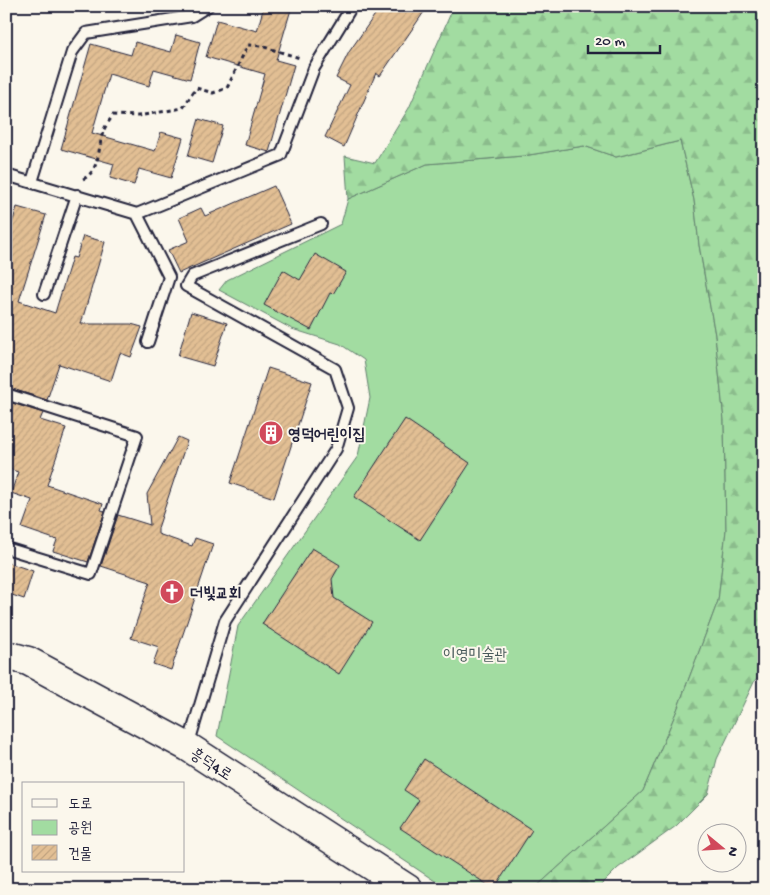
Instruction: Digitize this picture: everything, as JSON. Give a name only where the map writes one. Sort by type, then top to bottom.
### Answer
[{"type":"street","name":"흥덕4로","points":[[6,655],[28,661],[188,747],[408,889]]},
{"type":"lane","points":[[32,182],[72,52],[86,32],[192,16],[208,6]]},
{"type":"lane","points":[[6,174],[137,214],[281,155],[317,64],[352,6]]},
{"type":"lane","points":[[44,294],[77,196]]},
{"type":"lane","points":[[137,214],[169,277],[148,342]]},
{"type":"lane","points":[[188,747],[225,621],[336,449],[348,408],[335,369],[186,286],[192,276],[321,224]]},
{"type":"lane","points":[[6,394],[136,436],[91,574],[6,548]]},
{"type":"path","points":[[80,180],[89,176],[96,166],[103,130],[113,115],[138,116],[183,108],[196,88],[214,93],[227,88],[248,45],[261,46],[317,64]]},
{"type":"green space","points":[[454,6],[764,6],[764,671],[755,680],[717,759],[708,794],[676,826],[618,868],[597,889],[534,889],[643,791],[677,710],[718,601],[726,530],[724,420],[715,335],[699,245],[694,200],[680,141],[616,157],[584,146],[523,156],[427,164],[348,199],[345,156],[375,163],[409,108]]},
{"type":"green space","name":"이영미술관","points":[[680,141],[694,200],[699,245],[715,335],[724,420],[726,530],[718,601],[677,710],[643,791],[534,889],[447,889],[217,736],[238,626],[358,456],[370,398],[364,360],[340,344],[292,329],[219,290],[227,280],[341,224],[348,199],[427,164],[523,156],[584,146],[616,157]]},
{"type":"building","points":[[264,6],[292,6],[276,60],[294,65],[269,152],[245,145],[265,74],[206,57],[217,20],[257,31]]},
{"type":"building","points":[[381,6],[428,6],[380,76],[376,73],[344,147],[325,137],[350,85],[336,78],[349,52]]},
{"type":"building","points":[[176,35],[200,42],[190,79],[154,69],[149,86],[109,74],[92,133],[155,151],[161,132],[183,138],[171,178],[139,169],[134,185],[110,178],[114,164],[61,149],[91,44],[131,55],[135,42],[171,52]]},
{"type":"building","points":[[199,119],[223,126],[212,163],[188,156]]},
{"type":"building","points":[[274,186],[291,224],[179,273],[168,250],[189,241],[179,218],[201,208],[205,216]]},
{"type":"building","points":[[17,207],[46,215],[19,301],[55,313],[72,257],[76,258],[83,236],[105,242],[81,324],[131,324],[142,327],[131,357],[120,353],[111,381],[59,364],[47,400],[6,387],[6,243]]},
{"type":"building","points":[[315,254],[346,272],[333,294],[330,293],[311,330],[264,305],[283,270],[300,280]]},
{"type":"building","points":[[191,312],[227,323],[213,366],[178,356]]},
{"type":"building","name":"영덕어린이집","points":[[268,368],[312,382],[274,498],[230,483]]},
{"type":"building","points":[[6,401],[43,413],[40,420],[66,428],[47,485],[103,504],[101,510],[105,511],[88,562],[53,551],[57,540],[22,528],[32,500],[11,493],[18,472],[6,468]]},
{"type":"building","points":[[405,419],[470,463],[420,540],[354,497]]},
{"type":"building","points":[[178,437],[187,441],[158,528],[158,534],[192,546],[195,538],[213,544],[171,670],[153,664],[159,647],[131,638],[150,582],[101,566],[118,515],[150,525],[147,494]]},
{"type":"building","points":[[312,548],[340,565],[332,579],[334,598],[372,622],[339,674],[262,624]]},
{"type":"building","points":[[6,562],[33,571],[24,599],[6,593]]},
{"type":"building","points":[[424,759],[532,830],[494,889],[400,828],[419,800],[404,790]]},
{"type":"place","name":"영덕어린이집","points":[[271,433]]},
{"type":"place","name":"더빛교회","points":[[172,592]]}]
